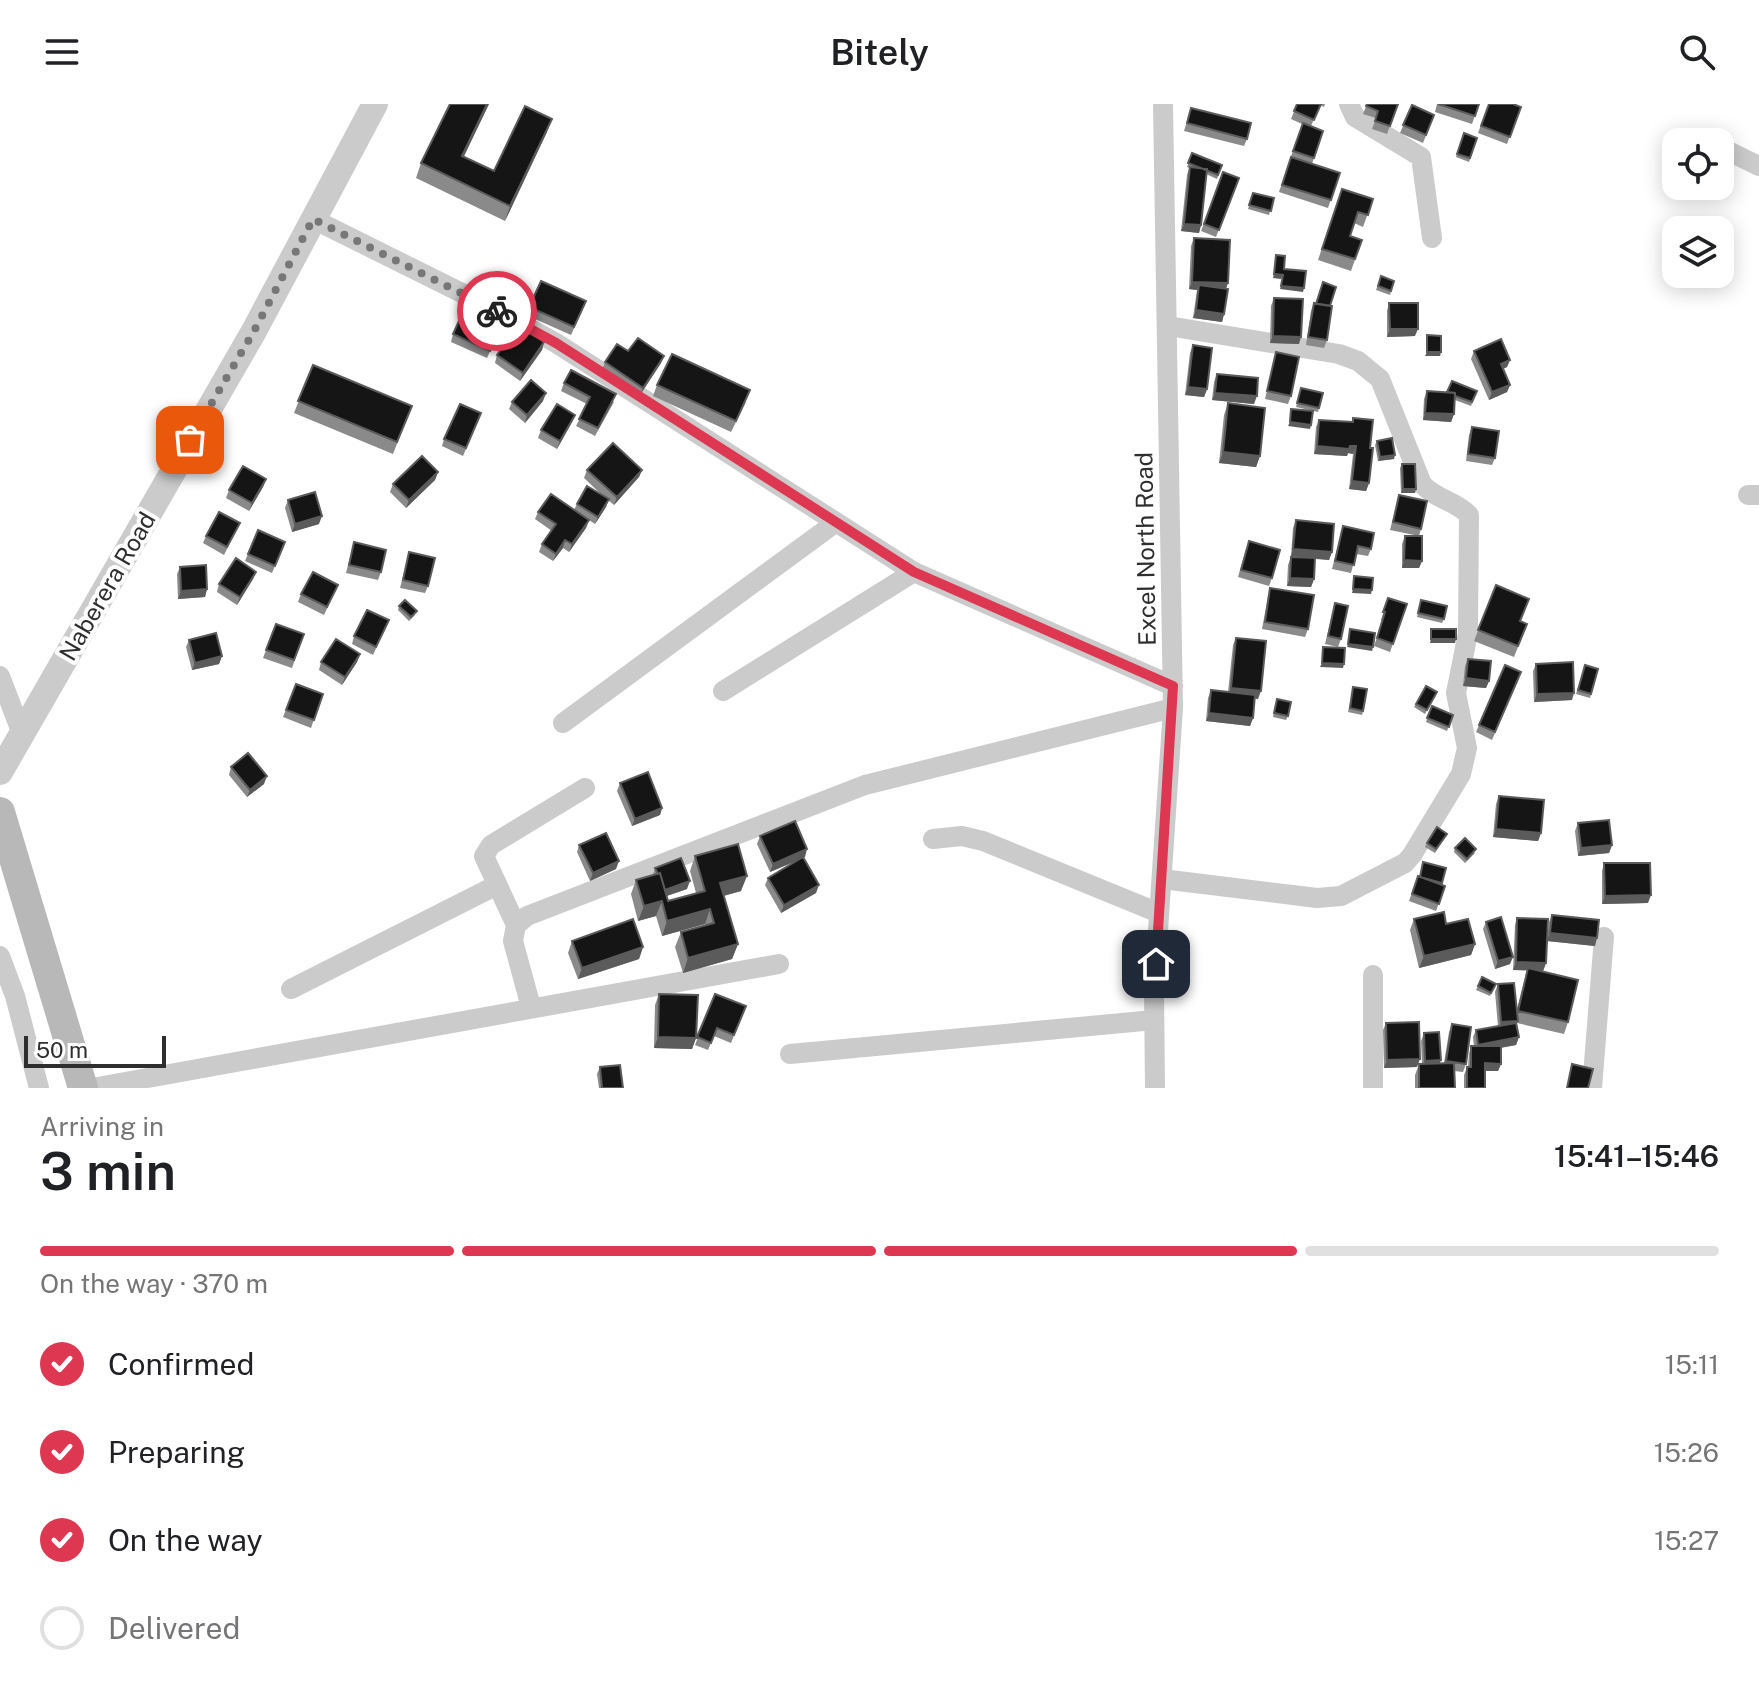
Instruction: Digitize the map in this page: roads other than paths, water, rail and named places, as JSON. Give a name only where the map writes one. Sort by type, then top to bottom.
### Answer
[{"type":"main road","points":[[0,812],[83,1088]]},
{"type":"street","name":"Naberera Road","points":[[0,772],[254,331],[375,104]]},
{"type":"street","name":"Excel North Road","points":[[1155,1088],[1154,1020],[1159,913],[1173,708],[1163,104]]},
{"type":"street","points":[[1349,104],[1355,117],[1421,157],[1432,238]]},
{"type":"street","points":[[1734,154],[1759,166]]},
{"type":"street","points":[[313,219],[556,343],[914,572],[1173,686]]},
{"type":"street","points":[[1162,879],[1326,898],[1341,896],[1408,861],[1461,774],[1467,748],[1456,693],[1468,633],[1469,515],[1435,496],[1422,484],[1380,379],[1358,361],[1339,354],[1168,326]]},
{"type":"street","points":[[563,723],[835,523]]},
{"type":"street","points":[[723,691],[914,572]]},
{"type":"street","points":[[0,676],[22,734]]},
{"type":"street","points":[[516,925],[527,916],[865,785],[1173,708]]},
{"type":"street","points":[[531,1007],[513,941],[516,925],[484,856],[491,845],[585,788]]},
{"type":"street","points":[[933,839],[962,836],[983,841],[1159,913]]},
{"type":"street","points":[[291,989],[497,885]]},
{"type":"street","points":[[1592,1088],[1604,937]]},
{"type":"street","points":[[0,956],[15,996],[39,1088]]},
{"type":"street","points":[[92,1088],[779,964]]},
{"type":"street","points":[[1373,975],[1373,1088]]},
{"type":"street","points":[[790,1054],[1154,1020]]}]
